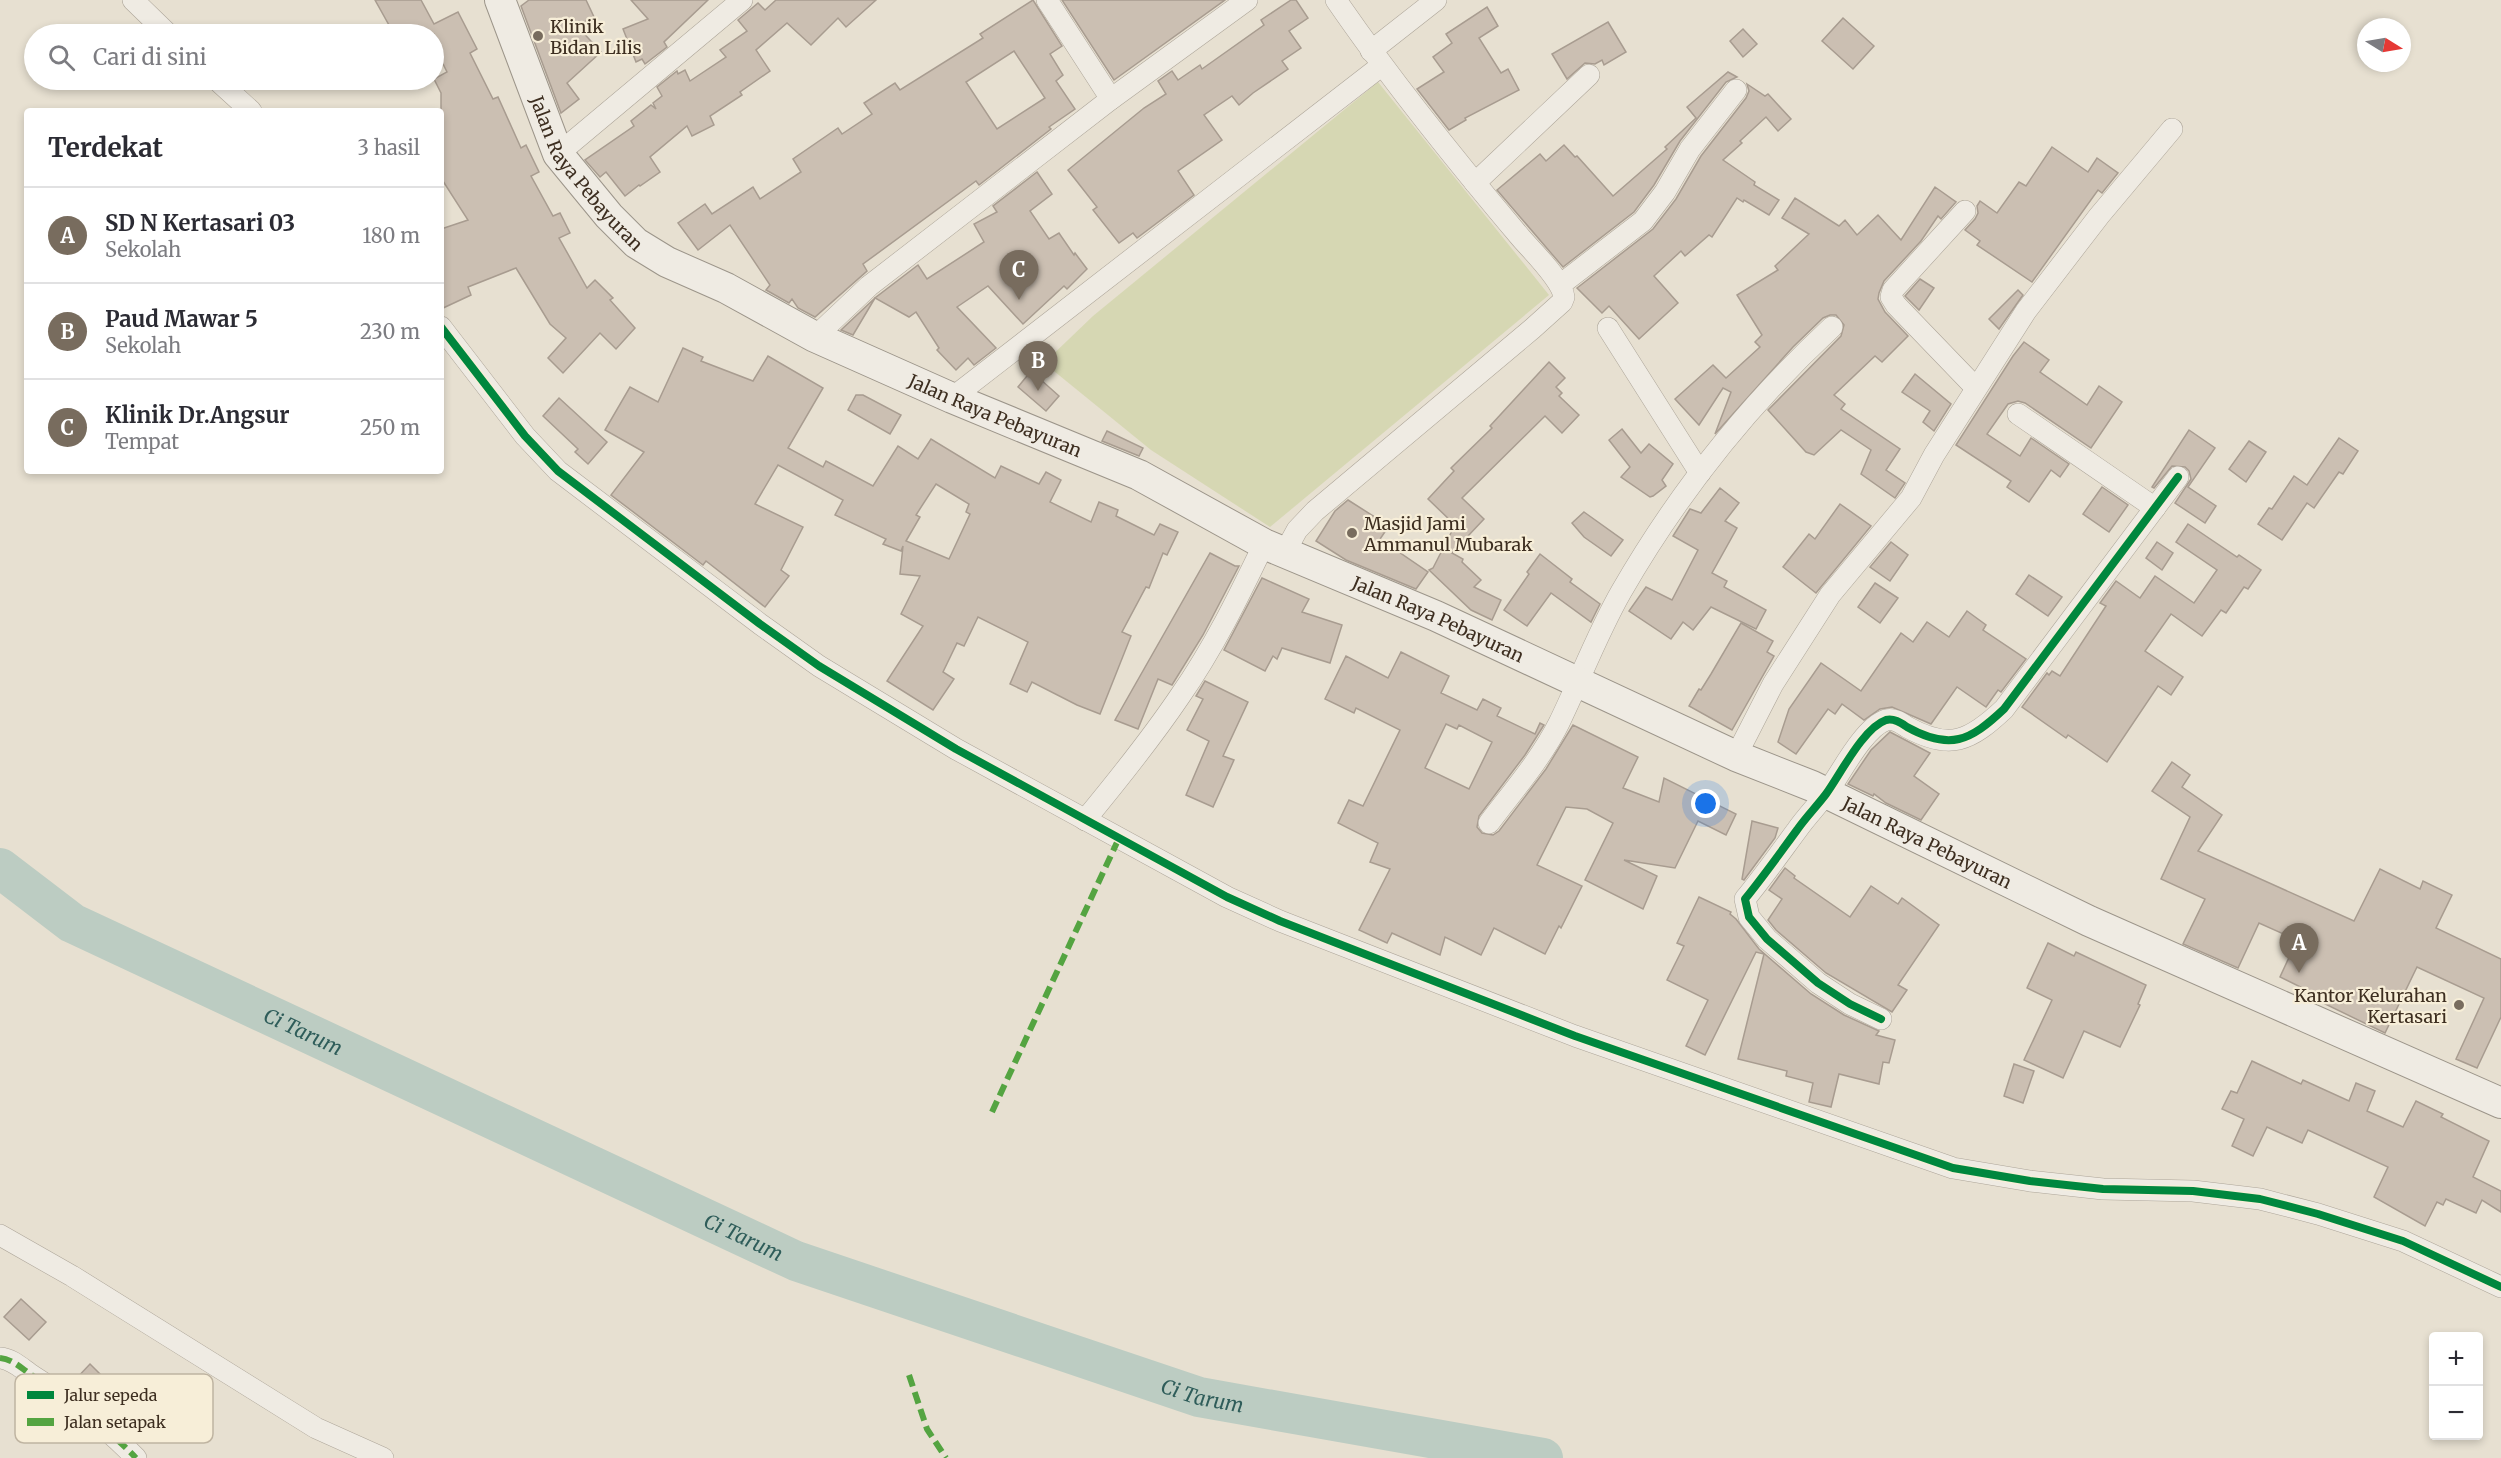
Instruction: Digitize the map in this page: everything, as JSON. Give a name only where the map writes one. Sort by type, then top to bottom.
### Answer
[{"type":"main road","name":"Jalan Raya Pebayuran","points":[[500,0],[558,154],[609,216],[636,243],[668,262],[726,288],[815,337],[952,398],[1139,475],[1274,548],[1436,616],[1578,680],[1736,756],[1812,786],[2089,921],[2501,1103]]},
{"type":"street","points":[[133,0],[158,24]]},
{"type":"street","points":[[558,154],[742,0]]},
{"type":"street","points":[[1047,0],[1111,99]]},
{"type":"street","points":[[815,337],[869,286],[1111,99],[1247,0]]},
{"type":"street","points":[[1085,820],[1126,770],[1181,695],[1232,609],[1274,548],[1562,302],[1564,294],[1560,285],[1474,183],[1376,58],[1336,0]]},
{"type":"street","points":[[952,398],[1376,58],[1436,0]]},
{"type":"street","points":[[1474,183],[1589,75]]},
{"type":"street","points":[[228,90],[248,108]]},
{"type":"street","points":[[1560,285],[1643,221],[1665,192],[1690,149],[1736,90]]},
{"type":"street","points":[[1736,756],[1773,684],[1830,595],[1850,568],[1911,498],[1975,387],[2034,301],[2099,216],[2172,129]]},
{"type":"street","points":[[1965,211],[1893,290],[1891,297],[1896,305],[1975,387]]},
{"type":"street","points":[[1489,823],[1540,755],[1558,724],[1621,593],[1657,534],[1700,473],[1769,389],[1832,327]]},
{"type":"street","points":[[1608,328],[1700,473]]},
{"type":"street","points":[[444,331],[525,436],[558,471],[751,618],[819,666],[956,749],[1227,897],[1280,921],[1575,1035],[1953,1168],[2031,1181],[2103,1189],[2193,1191],[2260,1199],[2318,1214],[2403,1241],[2501,1287]]},
{"type":"street","points":[[2018,414],[2155,508]]},
{"type":"street","points":[[1881,1019],[1850,1004],[1818,983],[1767,939],[1749,917],[1745,899],[1826,794],[1861,742],[1885,720],[1896,720],[1940,741],[1954,741],[1971,735],[1990,723],[2004,709],[2178,477]]},
{"type":"street","points":[[0,1235],[72,1276],[316,1428],[383,1458]]},
{"type":"street","points":[[0,1358],[12,1361],[32,1374]]},
{"type":"street","points":[[122,1443],[136,1458]]},
{"type":"green space","points":[[1378,82],[1549,295],[1270,527],[1151,450],[1044,363],[1093,316]]},
{"type":"building","points":[[375,0],[421,0],[434,24],[388,24]]},
{"type":"building","points":[[529,0],[586,0],[594,17],[577,26],[601,52],[567,83],[579,99],[561,113],[521,6]]},
{"type":"building","points":[[631,0],[708,0],[664,42],[667,47],[645,64],[642,59],[636,62],[623,29],[648,19]]},
{"type":"building","points":[[776,0],[876,0],[846,27],[838,18],[811,45],[787,23],[756,50],[770,71],[740,92],[742,95],[710,116],[714,125],[692,136],[687,126],[650,157],[660,172],[625,196],[606,172],[600,177],[585,160],[634,126],[631,121],[651,105],[656,109],[653,103],[662,96],[657,87],[677,71],[678,74],[685,70],[690,81],[726,57],[720,50],[747,31],[738,20],[758,3],[765,10]]},
{"type":"building","points":[[1033,0],[1062,46],[1050,54],[1063,75],[1056,81],[1075,109],[1049,127],[1051,129],[979,185],[976,181],[863,264],[867,271],[815,317],[798,308],[792,299],[789,303],[766,290],[770,285],[730,225],[698,250],[678,223],[705,204],[712,214],[753,187],[760,199],[801,172],[793,159],[838,128],[842,134],[872,114],[864,103],[895,83],[900,90],[983,38],[980,34]],"holes":[[[1014,51],[1045,98],[997,129],[966,82]]]},
{"type":"building","points":[[1062,0],[1225,0],[1114,80]]},
{"type":"building","points":[[1291,0],[1296,0],[1308,18],[1289,31],[1301,48],[1282,61],[1288,69],[1239,105],[1232,96],[1204,115],[1222,140],[1178,171],[1194,195],[1137,238],[1133,233],[1119,243],[1093,210],[1097,207],[1068,170],[1144,108],[1166,94],[1158,81],[1172,71],[1178,80],[1200,65],[1202,69],[1264,25],[1261,20]]},
{"type":"building","points":[[1487,7],[1498,26],[1479,38],[1501,73],[1508,69],[1519,90],[1465,118],[1466,120],[1449,130],[1417,89],[1444,72],[1433,57],[1452,43],[1446,34]]},
{"type":"building","points":[[458,12],[477,49],[470,53],[493,99],[498,97],[521,148],[526,145],[539,172],[531,176],[553,216],[560,213],[570,233],[559,238],[587,288],[595,280],[613,298],[610,300],[635,328],[616,349],[600,333],[563,373],[548,358],[566,338],[550,324],[516,268],[468,287],[471,295],[444,308],[444,228],[468,220],[444,183],[444,108],[441,108],[440,90],[444,90],[444,74],[447,72],[444,66],[444,24],[434,24]]},
{"type":"building","points":[[1843,18],[1874,46],[1853,69],[1822,41]]},
{"type":"building","points":[[1608,22],[1626,52],[1604,65],[1602,60],[1595,64],[1585,63],[1567,79],[1552,54]]},
{"type":"building","points":[[1743,29],[1757,44],[1743,57],[1730,41]]},
{"type":"building","points":[[1728,72],[1737,77],[1726,82],[1680,141],[1654,185],[1634,212],[1563,267],[1497,190],[1540,154],[1546,161],[1564,145],[1613,196],[1667,149],[1665,147],[1696,118],[1687,107]]},
{"type":"building","points":[[1747,84],[1765,96],[1768,94],[1791,119],[1778,131],[1766,117],[1723,160],[1755,182],[1754,185],[1779,200],[1769,215],[1737,198],[1712,237],[1709,235],[1685,256],[1681,251],[1654,276],[1678,303],[1639,339],[1609,306],[1602,313],[1577,288],[1653,229],[1676,199],[1701,156],[1746,98],[1749,91]]},
{"type":"building","points":[[2052,147],[2088,172],[2097,158],[2118,173],[2102,193],[2098,190],[2032,282],[1977,245],[1980,241],[1965,230],[1975,219],[1980,201],[1997,213],[2019,182],[2026,186]]},
{"type":"building","points":[[1037,172],[1052,194],[1030,211],[1049,239],[1059,233],[1087,269],[1067,289],[1064,286],[1023,324],[988,286],[957,307],[996,348],[974,365],[968,358],[956,370],[937,350],[939,348],[916,312],[909,317],[875,298],[918,265],[927,279],[984,242],[974,224],[997,212],[993,206]]},
{"type":"building","points":[[1935,187],[1956,202],[1941,219],[1938,216],[1921,241],[1884,281],[1879,293],[1878,299],[1885,312],[1908,336],[1882,362],[1875,356],[1834,395],[1845,404],[1841,409],[1900,449],[1886,470],[1905,483],[1895,498],[1861,474],[1871,450],[1841,430],[1814,455],[1806,452],[1768,410],[1841,336],[1844,325],[1836,315],[1823,318],[1793,347],[1715,434],[1731,392],[1723,388],[1699,425],[1675,399],[1713,365],[1726,378],[1760,347],[1755,342],[1762,335],[1737,295],[1778,270],[1775,266],[1809,234],[1782,218],[1795,198],[1839,226],[1845,220],[1857,235],[1878,215],[1901,240]]},
{"type":"building","points":[[1920,279],[1934,288],[1919,310],[1905,296]]},
{"type":"building","points":[[2018,290],[2023,295],[1999,329],[1989,319]]},
{"type":"building","points":[[875,298],[853,335],[841,330]]},
{"type":"building","points":[[2024,342],[2049,360],[2040,372],[2087,405],[2099,386],[2122,402],[2091,448],[2025,403],[2018,401],[2008,404],[1987,434],[2020,456],[2031,438],[2069,464],[2060,477],[2051,470],[2029,502],[2007,487],[2011,481],[1956,445]]},
{"type":"building","points":[[683,348],[703,357],[701,361],[753,381],[768,356],[823,388],[788,448],[823,467],[826,461],[873,486],[898,446],[918,459],[931,439],[995,478],[1001,466],[1039,484],[1046,472],[1061,480],[1050,502],[1091,522],[1099,502],[1118,510],[1116,516],[1154,535],[1160,524],[1178,532],[1167,555],[1163,553],[1149,588],[1146,587],[1122,632],[1131,636],[1100,714],[1032,682],[1027,692],[1010,684],[1028,642],[978,617],[964,646],[957,643],[943,672],[954,679],[933,710],[887,681],[923,626],[901,614],[920,576],[900,574],[903,546],[901,551],[883,544],[886,539],[835,515],[843,500],[778,465],[755,504],[803,527],[781,570],[789,576],[765,607],[706,561],[703,565],[611,495],[644,452],[605,430],[630,387],[658,402]],"holes":[[[936,484],[969,504],[966,512],[970,514],[949,559],[906,541],[920,517],[916,515]]]},
{"type":"building","points":[[1549,362],[1565,378],[1556,387],[1562,393],[1559,396],[1579,415],[1562,433],[1545,416],[1462,498],[1484,519],[1452,553],[1463,559],[1462,562],[1481,580],[1474,587],[1501,600],[1492,620],[1471,610],[1429,570],[1433,568],[1455,525],[1428,499],[1454,471],[1451,468],[1492,428],[1490,426]]},
{"type":"building","points":[[1031,371],[1059,396],[1046,411],[1018,387]]},
{"type":"building","points":[[1915,374],[1951,404],[1934,431],[1923,422],[1930,411],[1902,392]]},
{"type":"building","points":[[856,395],[863,395],[901,415],[890,434],[848,410]]},
{"type":"building","points":[[559,398],[607,442],[588,464],[575,452],[578,449],[543,416]]},
{"type":"building","points":[[1622,429],[1641,453],[1649,444],[1673,464],[1662,480],[1666,486],[1653,496],[1650,497],[1621,477],[1630,467],[1609,440]]},
{"type":"building","points":[[2189,430],[2215,448],[2188,487],[2216,506],[2205,523],[2175,503],[2191,479],[2185,467],[2172,466],[2154,488],[2152,487]]},
{"type":"building","points":[[1107,431],[1143,448],[1139,456],[1102,441]]},
{"type":"building","points":[[2339,438],[2358,451],[2343,474],[2339,472],[2314,508],[2307,503],[2282,540],[2258,524],[2269,508],[2272,509],[2294,476],[2307,485]]},
{"type":"building","points":[[2249,441],[2266,452],[2246,482],[2229,469]]},
{"type":"building","points":[[2102,487],[2128,505],[2109,532],[2083,514]]},
{"type":"building","points":[[1720,488],[1739,503],[1725,521],[1737,528],[1712,573],[1727,581],[1724,587],[1766,610],[1756,629],[1711,607],[1693,630],[1683,622],[1671,639],[1629,611],[1646,587],[1672,600],[1698,550],[1673,536],[1690,509],[1701,513]]},
{"type":"building","name":"Masjid Jami Ammanul Mubarak","points":[[1348,500],[1389,526],[1380,539],[1428,572],[1416,589],[1346,560],[1316,541],[1335,511]]},
{"type":"building","points":[[1840,504],[1871,526],[1816,593],[1783,567],[1809,534],[1815,539]]},
{"type":"building","points":[[1584,512],[1623,540],[1611,556],[1584,537],[1572,523]]},
{"type":"building","points":[[2188,524],[2261,570],[2248,589],[2244,587],[2226,613],[2221,610],[2202,636],[2171,614],[2145,651],[2183,677],[2171,695],[2158,686],[2107,762],[2068,735],[2066,738],[2022,707],[2047,673],[2049,675],[2052,671],[2060,676],[2106,606],[2100,603],[2116,581],[2140,598],[2155,576],[2194,603],[2217,570],[2176,542]]},
{"type":"building","points":[[1891,542],[1908,555],[1890,581],[1870,567]]},
{"type":"building","points":[[2157,542],[2173,553],[2162,570],[2146,558]]},
{"type":"building","points":[[1210,553],[1239,566],[1203,635],[1172,685],[1158,679],[1138,729],[1115,720]]},
{"type":"building","points":[[1540,554],[1572,579],[1570,582],[1600,604],[1591,622],[1551,593],[1527,626],[1504,610]]},
{"type":"building","points":[[2029,575],[2062,597],[2048,616],[2016,594]]},
{"type":"building","points":[[1262,578],[1309,599],[1302,612],[1342,625],[1330,663],[1282,648],[1277,659],[1273,656],[1265,671],[1224,650]]},
{"type":"building","points":[[1875,583],[1898,598],[1880,623],[1858,607]]},
{"type":"building","points":[[1967,611],[1986,625],[1983,630],[2026,659],[2001,692],[1998,690],[1986,707],[1957,687],[1931,724],[1892,707],[1880,709],[1864,720],[1842,704],[1835,714],[1828,709],[1796,754],[1778,742],[1789,709],[1821,663],[1861,691],[1901,633],[1913,642],[1927,622],[1949,637]]},
{"type":"building","points":[[1741,623],[1773,641],[1767,652],[1774,656],[1732,730],[1689,706]]},
{"type":"building","points":[[1401,652],[1449,676],[1441,693],[1477,710],[1483,699],[1501,708],[1497,716],[1535,734],[1540,723],[1544,725],[1525,755],[1479,816],[1477,827],[1482,833],[1493,835],[1499,831],[1546,769],[1573,725],[1638,757],[1623,788],[1659,802],[1664,778],[1736,814],[1726,835],[1698,821],[1675,868],[1624,860],[1657,876],[1643,909],[1585,880],[1613,823],[1587,809],[1566,807],[1537,865],[1582,886],[1545,954],[1494,928],[1481,955],[1445,937],[1440,955],[1392,933],[1387,943],[1359,930],[1390,869],[1370,862],[1378,843],[1338,823],[1349,800],[1363,806],[1400,730],[1356,708],[1354,713],[1325,699],[1346,656],[1388,678]],"holes":[[[1446,724],[1457,729],[1459,725],[1492,742],[1469,789],[1425,768]]]},
{"type":"building","points":[[1205,681],[1248,702],[1223,756],[1234,760],[1213,807],[1186,795],[1209,741],[1187,730],[1203,699],[1196,696]]},
{"type":"building","points":[[1890,732],[1930,753],[1914,776],[1939,794],[1921,820],[1886,803],[1874,794],[1873,796],[1848,784],[1871,750]]},
{"type":"building","points":[[2172,762],[2190,775],[2182,787],[2222,815],[2198,851],[2354,921],[2380,869],[2420,889],[2423,881],[2452,895],[2436,928],[2501,959],[2501,1017],[2477,1068],[2456,1059],[2484,998],[2417,967],[2385,1033],[2321,1002],[2323,998],[2280,977],[2297,940],[2259,923],[2238,968],[2183,944],[2205,899],[2161,879],[2190,817],[2152,791]]},
{"type":"building","points":[[1752,821],[1778,828],[1775,838],[1744,880],[1742,879]]},
{"type":"building","points":[[1785,868],[1795,876],[1794,878],[1850,917],[1871,886],[1898,904],[1902,898],[1939,925],[1898,985],[1907,990],[1892,1012],[1826,973],[1776,930],[1768,920],[1782,899],[1769,890]]},
{"type":"building","points":[[1699,897],[1731,912],[1730,914],[1759,949],[1811,994],[1844,1015],[1879,1031],[1876,1035],[1895,1040],[1889,1063],[1883,1062],[1879,1084],[1839,1074],[1831,1107],[1809,1102],[1813,1083],[1786,1076],[1787,1071],[1738,1059],[1764,954],[1756,952],[1705,1055],[1686,1046],[1708,1000],[1667,980],[1684,946],[1677,943]]},
{"type":"building","points":[[2048,943],[2074,956],[2076,952],[2146,985],[2138,1004],[2140,1005],[2120,1047],[2084,1031],[2063,1078],[2024,1060],[2052,1000],[2027,988]]},
{"type":"building","points":[[2252,1061],[2301,1084],[2303,1080],[2349,1101],[2356,1083],[2375,1091],[2367,1111],[2403,1127],[2416,1101],[2443,1114],[2441,1117],[2489,1141],[2473,1177],[2501,1191],[2501,1212],[2482,1200],[2476,1213],[2446,1199],[2443,1205],[2437,1202],[2425,1226],[2374,1197],[2388,1167],[2308,1130],[2302,1143],[2267,1127],[2253,1156],[2232,1146],[2244,1119],[2222,1109],[2231,1091],[2237,1093]]},
{"type":"building","points":[[2014,1064],[2034,1071],[2023,1103],[2004,1096]]},
{"type":"building","points":[[21,1299],[46,1322],[29,1340],[4,1317]]},
{"type":"building","points":[[90,1364],[100,1374],[81,1374]]},
{"type":"waterway","name":"Ci Tarum","points":[[0,868],[72,923],[796,1261],[1199,1397],[1543,1458]]},
{"type":"marked path","points":[[992,1112],[1119,838]]},
{"type":"marked path","points":[[0,1358],[9,1360],[30,1374]]},
{"type":"marked path","points":[[909,1375],[927,1429],[946,1458]]},
{"type":"marked path","points":[[120,1443],[136,1458]]},
{"type":"cycle path","points":[[444,331],[525,436],[558,471],[760,624],[819,666],[956,749],[1227,897],[1280,921],[1575,1036],[1953,1168],[2030,1181],[2103,1189],[2193,1191],[2260,1199],[2318,1214],[2403,1241],[2501,1287]]},
{"type":"cycle path","points":[[1881,1019],[1850,1004],[1818,983],[1767,939],[1749,917],[1745,899],[1826,794],[1861,742],[1877,725],[1886,720],[1892,720],[1936,739],[1959,739],[1981,729],[2004,709],[2178,477]]},
{"type":"place","name":"Klinik Bidan Lilis","points":[[538,36]]},
{"type":"place","name":"Klinik Dr.Angsur","points":[[1019,300]]},
{"type":"place","name":"Paud Mawar 5","points":[[1038,391]]},
{"type":"place","name":"Masjid Jami Ammanul Mubarak","points":[[1352,533]]},
{"type":"place","name":"SD N Kertasari 03","points":[[2299,973]]},
{"type":"place","name":"Kantor Kelurahan Kertasari","points":[[2459,1005]]}]
